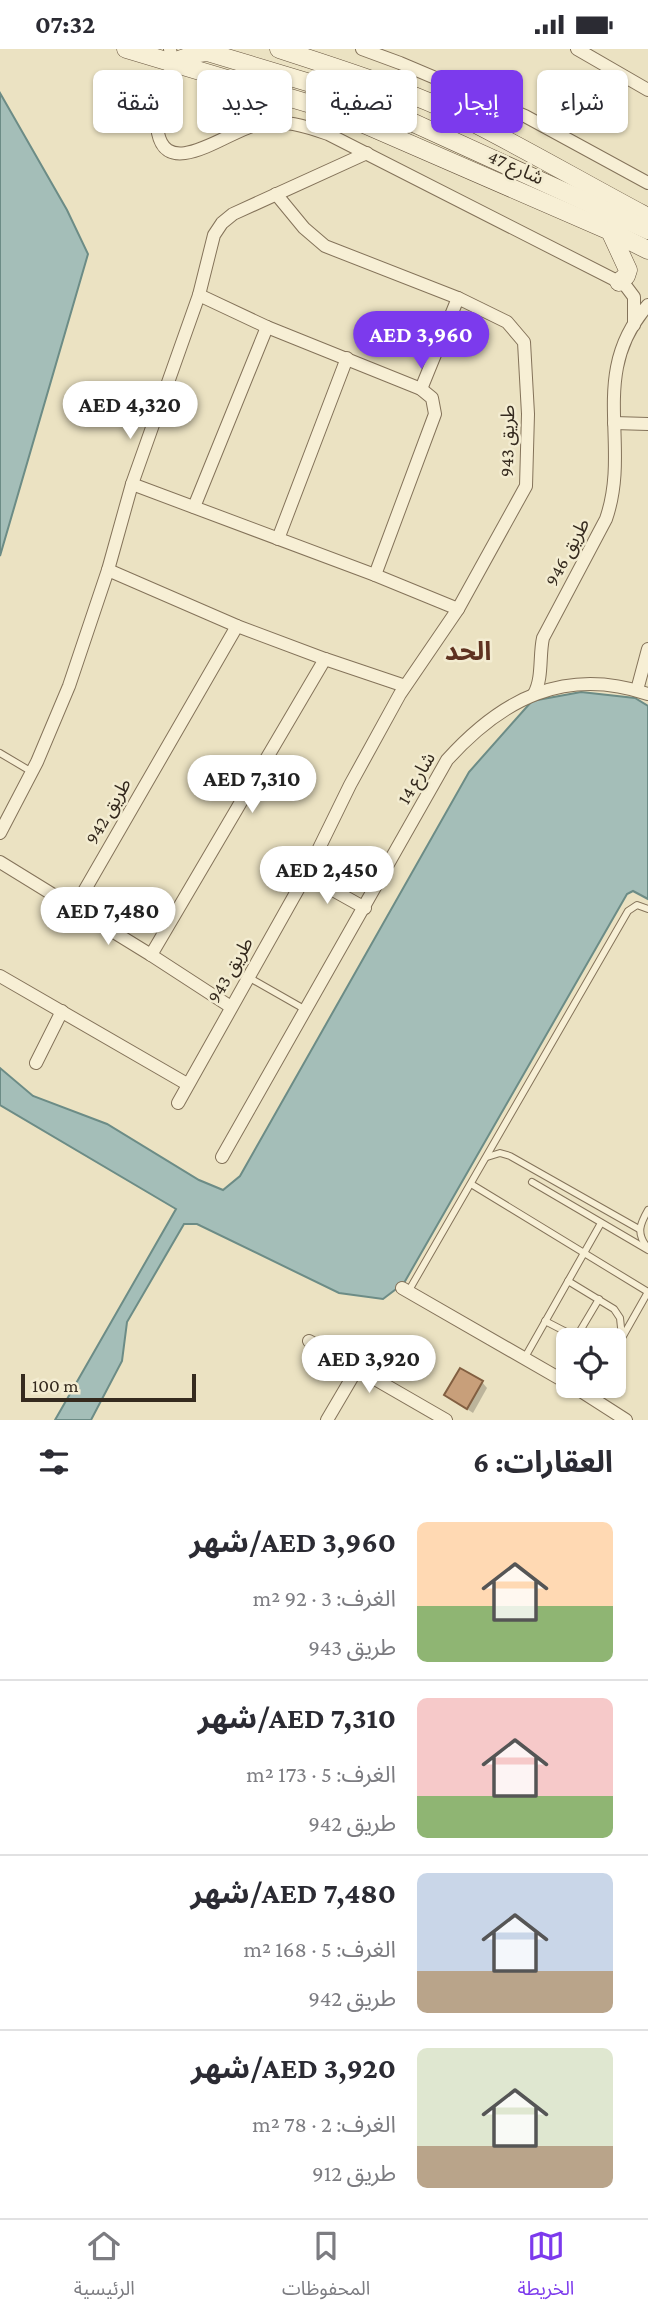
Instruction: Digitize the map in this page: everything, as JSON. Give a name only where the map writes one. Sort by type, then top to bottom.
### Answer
[{"type":"street","name":"شارع 47","points":[[127,49],[173,53],[334,111],[648,250]]},
{"type":"street","name":"شارع 47","points":[[279,49],[345,70]]},
{"type":"street","points":[[315,49],[348,70]]},
{"type":"street","points":[[362,49],[400,62],[525,116],[648,183]]},
{"type":"street","points":[[400,62],[408,49]]},
{"type":"street","points":[[586,51],[648,90]]},
{"type":"street","points":[[634,325],[634,297],[630,289],[619,282],[367,153],[311,128],[269,122],[248,127],[194,151],[178,155],[170,153],[161,142],[158,126],[173,53],[207,52],[317,85],[394,114],[648,230]]},
{"type":"street","name":"شارع 47","points":[[417,97],[467,120],[648,218]]},
{"type":"street","points":[[0,834],[32,772],[69,686],[108,570],[132,484],[199,295],[214,235],[222,223],[233,214],[367,153]]},
{"type":"street","name":"طريق 943","points":[[178,1103],[306,875],[350,785],[405,686],[458,609],[526,486],[528,414],[524,342],[507,322],[458,298],[325,246],[304,228],[276,194]]},
{"type":"street","points":[[610,231],[627,265],[626,277],[619,282]]},
{"type":"street","points":[[199,295],[267,327],[421,389],[432,398],[435,414],[375,575]]},
{"type":"street","points":[[421,389],[458,298]]},
{"type":"street","name":"طريق 946","points":[[534,694],[539,683],[543,638],[610,507],[614,483],[613,384],[617,363],[634,325],[648,305]]},
{"type":"street","points":[[194,507],[267,327]]},
{"type":"street","points":[[278,539],[347,358]]},
{"type":"street","points":[[614,423],[648,425]]},
{"type":"street","points":[[132,484],[458,609]]},
{"type":"street","points":[[108,570],[237,626],[405,686]]},
{"type":"street","name":"طريق 942","points":[[75,907],[237,626]]},
{"type":"street","points":[[643,692],[648,649]]},
{"type":"street","points":[[151,955],[325,659]]},
{"type":"street","name":"شارع 14","points":[[222,1157],[447,760],[471,733],[496,714],[534,694],[573,685],[599,684],[643,692]]},
{"type":"street","points":[[0,862],[231,1007]]},
{"type":"street","points":[[306,875],[365,908]]},
{"type":"street","points":[[0,976],[187,1084]]},
{"type":"street","points":[[36,1063],[62,1011]]},
{"type":"street","points":[[405,1290],[556,1377]]},
{"type":"street","points":[[309,1341],[446,1420]]},
{"type":"street","points":[[327,1420],[357,1369]]},
{"type":"street","points":[[601,1398],[626,1420]]},
{"type":"lane","points":[[0,753],[32,772]]},
{"type":"lane","points":[[405,1290],[471,1184],[628,911],[637,905],[648,909]]},
{"type":"lane","points":[[248,977],[306,1010]]},
{"type":"lane","points":[[485,1158],[500,1153],[510,1156],[639,1229]]},
{"type":"lane","points":[[532,1182],[648,1249]]},
{"type":"lane","points":[[471,1184],[648,1292],[626,1330]]},
{"type":"lane","points":[[648,1210],[639,1229],[640,1238],[648,1249]]},
{"type":"lane","points":[[524,1359],[601,1223]]},
{"type":"lane","points":[[568,1281],[618,1313],[620,1328]]},
{"type":"lane","points":[[582,1328],[599,1299]]},
{"type":"lane","points":[[545,1321],[557,1328]]},
{"type":"water","points":[[0,93],[67,210],[88,254],[0,556]]},
{"type":"water","points":[[581,692],[635,698],[648,706],[648,899],[633,891],[627,894],[404,1283],[383,1299],[339,1293],[197,1224],[184,1224],[127,1322],[122,1361],[91,1420],[55,1420],[176,1209],[0,1105],[0,1068],[33,1096],[107,1124],[199,1180],[223,1190],[240,1176],[469,772],[532,701]]},
{"type":"building","points":[[460,1368],[483,1381],[467,1409],[444,1395]]},
{"type":"district","name":"الحد","points":[[468,651]]}]
